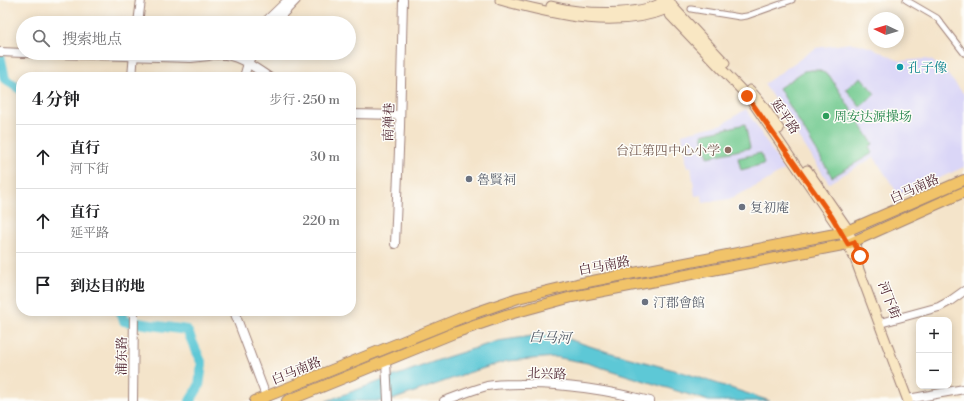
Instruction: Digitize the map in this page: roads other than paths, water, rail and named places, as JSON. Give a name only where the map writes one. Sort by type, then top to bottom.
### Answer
[{"type":"main road","points":[[500,0],[557,14],[598,19],[638,17],[666,3]]},
{"type":"main road","points":[[526,0],[563,8],[611,12],[643,9],[666,3]]},
{"type":"main road","name":"延平路","points":[[666,3],[755,95],[846,232]]},
{"type":"main road","name":"白马南路","points":[[255,401],[466,316],[518,298],[586,282],[846,232],[964,180]]},
{"type":"main road","points":[[287,401],[478,324],[550,302],[851,243],[964,192]]},
{"type":"main road","name":"河下街","points":[[846,232],[883,323],[911,400]]},
{"type":"street","points":[[139,16],[141,0]]},
{"type":"street","points":[[271,16],[288,0]]},
{"type":"street","points":[[281,16],[296,0]]},
{"type":"street","name":"南禅巷","points":[[395,244],[403,0]]},
{"type":"street","points":[[691,9],[740,17],[764,11],[792,0]]},
{"type":"street","points":[[906,0],[937,18],[964,53]]},
{"type":"street","points":[[2,50],[16,48]]},
{"type":"street","points":[[2,50],[16,52]]},
{"type":"street","points":[[132,72],[134,60]]},
{"type":"street","points":[[240,60],[262,72]]},
{"type":"street","points":[[245,72],[250,60]]},
{"type":"street","points":[[356,114],[400,115]]},
{"type":"street","points":[[883,323],[939,307],[950,301],[964,290]]},
{"type":"street","name":"浦东路","points":[[133,401],[134,316]]},
{"type":"street","points":[[236,316],[266,396]]},
{"type":"street","points":[[386,361],[388,401]]},
{"type":"street","name":"北兴路","points":[[444,401],[486,386],[502,384],[559,384],[594,389],[650,401]]},
{"type":"street","points":[[911,400],[964,389]]},
{"type":"water","name":"白马河","points":[[539,335],[562,337],[608,352],[685,373],[770,401],[709,401],[587,363],[555,357],[507,361],[389,401],[326,401],[444,358],[498,341]]},
{"type":"waterway","points":[[0,55],[5,79],[16,87]]},
{"type":"waterway","points":[[122,316],[124,321],[187,330],[202,364],[199,386],[190,401]]},
{"type":"place","name":"孔子像","points":[[900,67]]},
{"type":"place","name":"周安达源操场","points":[[826,116]]},
{"type":"place","name":"台江第四中心小学","points":[[728,150]]},
{"type":"place","name":"魯賢祠","points":[[469,179]]},
{"type":"place","name":"复初庵","points":[[742,207]]},
{"type":"place","name":"汀郡會館","points":[[645,302]]}]
